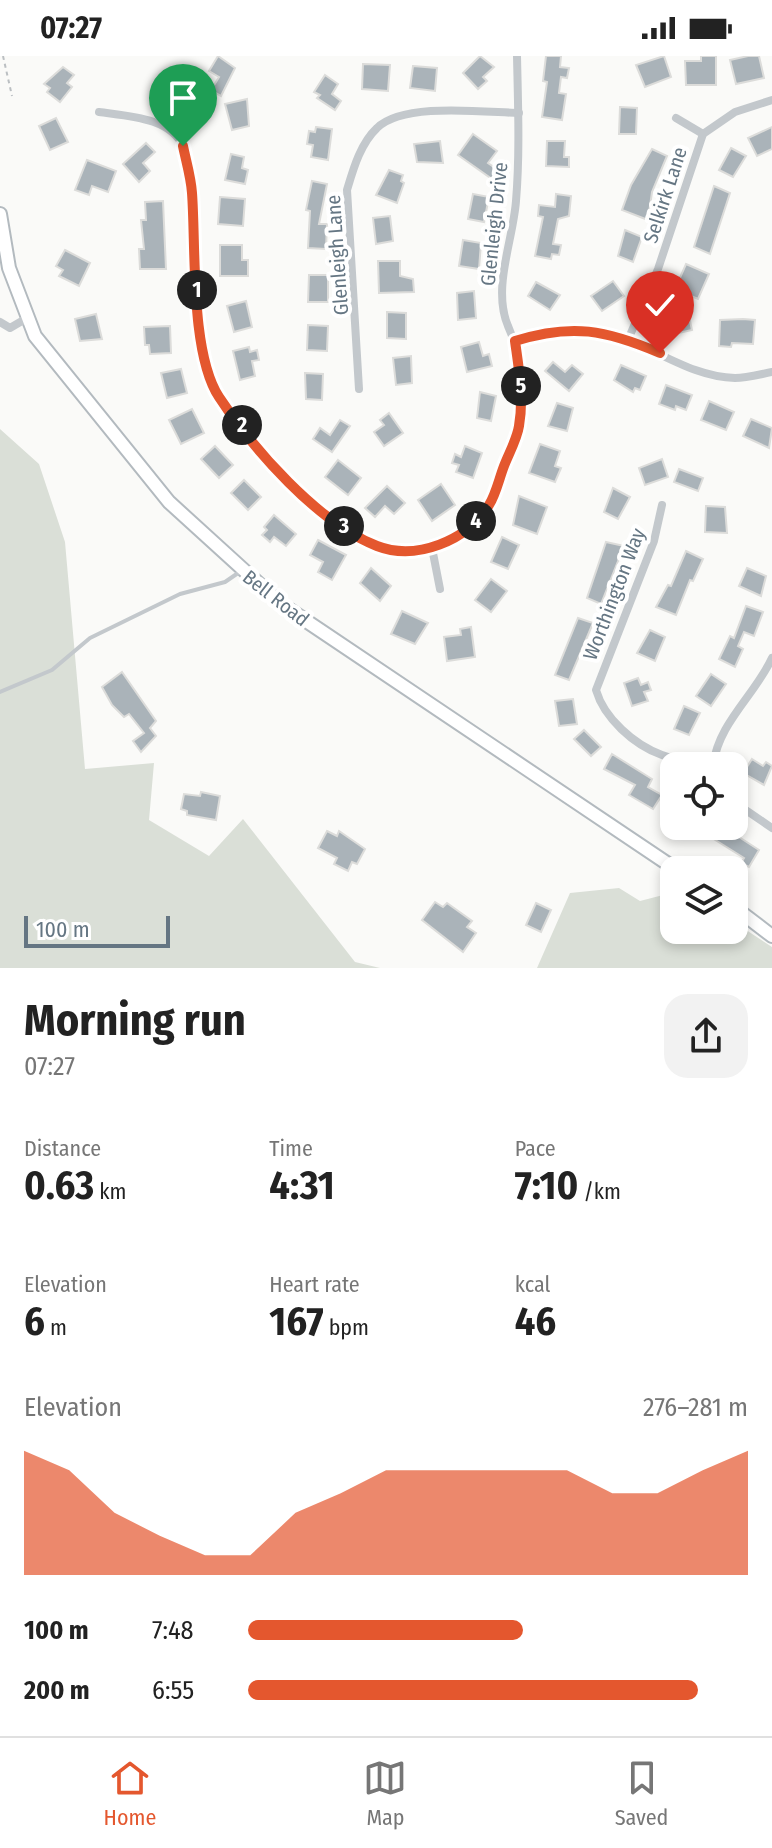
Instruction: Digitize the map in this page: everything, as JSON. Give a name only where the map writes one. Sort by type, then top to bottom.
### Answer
[{"type":"street","name":"Glenleigh Drive","points":[[99,112],[154,120],[183,146],[192,191],[196,289],[206,359],[217,395],[271,461],[311,503],[379,547],[408,550],[432,548],[472,526],[489,505],[519,429],[522,391],[515,341],[503,313],[504,280],[516,203],[517,56]]},
{"type":"street","name":"Selkirk Lane","points":[[628,340],[658,269],[703,134],[735,112],[772,100]]},
{"type":"street","name":"Glenleigh Lane","points":[[359,389],[347,190],[357,160],[374,130],[403,115],[519,113]]},
{"type":"street","points":[[676,118],[703,134]]},
{"type":"street","name":"Bell Road","points":[[0,214],[9,268],[27,318],[48,354],[169,502],[241,571],[281,604],[660,859]]},
{"type":"street","points":[[0,322],[10,328],[27,318]]},
{"type":"street","points":[[515,341],[545,332],[583,328],[628,340],[704,372],[735,378],[772,373]]},
{"type":"street","name":"Worthington Way","points":[[660,755],[609,719],[596,690],[654,541],[662,505]]},
{"type":"street","points":[[432,548],[440,589]]},
{"type":"street","points":[[717,752],[731,719],[772,658]]},
{"type":"street","points":[[748,812],[772,828]]},
{"type":"street","points":[[748,918],[772,936]]},
{"type":"lane","points":[[0,692],[52,670],[90,638],[170,599],[225,582],[241,571]]},
{"type":"path","points":[[3,56],[12,96]]},
{"type":"shaded area","points":[[0,429],[39,464],[65,542],[85,769],[154,763],[149,820],[209,856],[243,819],[355,962],[380,968],[0,968]]},
{"type":"shaded area","points":[[619,888],[640,901],[660,896],[660,944],[748,944],[748,931],[772,947],[772,968],[537,968],[570,893]]},
{"type":"building","points":[[218,56],[235,68],[221,96],[211,90],[219,77],[209,71]]},
{"type":"building","points":[[480,56],[494,67],[483,77],[487,81],[478,89],[463,73]]},
{"type":"building","points":[[546,56],[561,56],[560,67],[569,68],[567,78],[561,77],[559,93],[566,94],[562,120],[542,117],[547,82],[543,81]]},
{"type":"building","points":[[664,56],[671,77],[645,87],[636,65]]},
{"type":"building","points":[[701,56],[716,56],[716,85],[686,85],[685,61],[701,61]]},
{"type":"building","points":[[759,56],[764,78],[736,84],[730,60]]},
{"type":"building","points":[[363,64],[390,65],[388,91],[362,89]]},
{"type":"building","points":[[413,66],[437,68],[435,91],[410,88]]},
{"type":"building","points":[[63,67],[74,75],[67,83],[72,87],[60,102],[47,92],[50,88],[44,84]]},
{"type":"building","points":[[325,75],[338,84],[332,94],[341,101],[335,110],[317,98],[320,95],[314,92]]},
{"type":"building","points":[[247,99],[249,126],[232,130],[225,104]]},
{"type":"building","points":[[620,107],[637,108],[636,134],[619,134]]},
{"type":"building","points":[[56,118],[68,142],[50,150],[39,126]]},
{"type":"building","points":[[316,127],[332,129],[328,160],[311,157],[313,145],[307,144],[309,131],[315,132]]},
{"type":"building","points":[[772,127],[772,149],[757,156],[748,138]]},
{"type":"building","points":[[473,134],[497,151],[488,163],[498,170],[492,179],[458,155]]},
{"type":"building","points":[[440,141],[443,163],[417,162],[414,144]]},
{"type":"building","points":[[547,141],[565,141],[564,157],[569,157],[569,167],[546,166]]},
{"type":"building","points":[[146,143],[155,152],[143,163],[150,171],[139,182],[123,164]]},
{"type":"building","points":[[731,148],[746,156],[733,177],[719,170]]},
{"type":"building","points":[[652,149],[667,156],[652,192],[648,220],[622,210],[631,185]]},
{"type":"building","points":[[231,154],[244,157],[242,168],[248,170],[245,184],[225,180]]},
{"type":"building","points":[[87,160],[116,171],[108,192],[92,186],[89,195],[75,190]]},
{"type":"building","points":[[389,170],[403,175],[401,181],[404,183],[397,203],[376,195]]},
{"type":"building","points":[[312,181],[327,184],[319,224],[327,224],[326,249],[308,248],[310,211],[306,210]]},
{"type":"building","points":[[714,186],[730,193],[710,254],[694,247]]},
{"type":"building","points":[[473,194],[489,197],[484,222],[468,219]]},
{"type":"building","points":[[556,194],[571,196],[569,216],[558,219],[553,244],[561,245],[559,255],[552,254],[551,259],[535,256],[543,217],[538,216],[539,205],[555,207]]},
{"type":"building","points":[[220,197],[245,199],[243,226],[218,224]]},
{"type":"building","points":[[163,201],[166,269],[140,269],[139,249],[144,249],[141,220],[146,220],[145,202]]},
{"type":"building","points":[[390,216],[393,241],[376,244],[373,218]]},
{"type":"building","points":[[625,230],[642,237],[633,262],[618,256]]},
{"type":"building","points":[[463,240],[481,243],[479,269],[459,266]]},
{"type":"building","points":[[220,245],[242,245],[242,260],[248,260],[248,276],[220,276]]},
{"type":"building","points":[[65,250],[90,263],[79,286],[59,276],[63,270],[56,266]]},
{"type":"building","points":[[378,261],[400,261],[400,276],[413,279],[414,292],[379,293]]},
{"type":"building","points":[[686,264],[709,274],[698,299],[675,289]]},
{"type":"building","points":[[309,275],[328,275],[328,302],[308,302]]},
{"type":"building","points":[[613,281],[624,296],[602,311],[591,296]]},
{"type":"building","points":[[536,282],[560,295],[550,310],[528,296]]},
{"type":"building","points":[[474,291],[476,318],[458,320],[457,293]]},
{"type":"building","points":[[246,301],[252,327],[234,332],[227,306]]},
{"type":"building","points":[[673,307],[674,313],[682,311],[684,317],[689,316],[692,330],[669,335],[663,310]]},
{"type":"building","points":[[387,312],[406,313],[406,339],[387,338]]},
{"type":"building","points":[[96,314],[102,339],[80,341],[75,319]]},
{"type":"building","points":[[720,320],[755,320],[753,344],[719,346]]},
{"type":"building","points":[[308,325],[328,326],[327,351],[307,350]]},
{"type":"building","points":[[170,326],[171,353],[150,354],[149,345],[145,345],[144,327]]},
{"type":"building","points":[[479,342],[483,356],[489,354],[492,366],[467,372],[461,347]]},
{"type":"building","points":[[249,347],[250,352],[257,350],[259,360],[252,361],[255,376],[240,380],[233,351]]},
{"type":"building","points":[[411,356],[412,383],[396,385],[393,358]]},
{"type":"building","points":[[553,362],[565,372],[572,365],[583,374],[569,391],[545,371]]},
{"type":"building","points":[[621,365],[646,376],[640,390],[635,388],[633,392],[614,380]]},
{"type":"building","points":[[181,369],[187,393],[167,398],[161,373]]},
{"type":"building","points":[[305,373],[323,374],[322,400],[306,399]]},
{"type":"building","points":[[666,385],[692,395],[686,410],[659,404]]},
{"type":"building","points":[[480,392],[496,396],[491,421],[477,418]]},
{"type":"building","points":[[709,401],[734,412],[726,430],[701,420]]},
{"type":"building","points":[[557,403],[573,408],[567,431],[548,426]]},
{"type":"building","points":[[192,409],[204,433],[181,444],[169,420]]},
{"type":"building","points":[[389,413],[403,433],[384,446],[374,432],[384,425],[380,420]]},
{"type":"building","points":[[751,419],[772,428],[769,448],[743,436]]},
{"type":"building","points":[[340,420],[350,426],[332,452],[313,439],[320,428],[330,435]]},
{"type":"building","points":[[540,444],[560,451],[555,466],[561,468],[555,482],[529,473]]},
{"type":"building","points":[[215,446],[233,465],[219,478],[201,459]]},
{"type":"building","points":[[465,446],[482,453],[473,478],[456,472],[459,465],[452,463],[455,454],[461,457]]},
{"type":"building","points":[[662,459],[668,477],[645,485],[639,468]]},
{"type":"building","points":[[338,460],[361,478],[348,495],[325,477]]},
{"type":"building","points":[[679,469],[703,478],[698,491],[674,482]]},
{"type":"building","points":[[244,480],[261,497],[248,510],[231,493]]},
{"type":"building","points":[[441,484],[455,505],[432,521],[418,500]]},
{"type":"building","points":[[387,486],[405,503],[394,514],[385,506],[375,517],[365,508]]},
{"type":"building","points":[[613,488],[630,497],[618,519],[604,512]]},
{"type":"building","points":[[519,496],[547,507],[537,534],[513,525]]},
{"type":"building","points":[[706,506],[725,507],[727,533],[705,532]]},
{"type":"building","points":[[274,515],[296,534],[286,546],[274,537],[270,542],[262,535],[267,530],[264,527]]},
{"type":"building","points":[[502,537],[519,545],[508,569],[491,562]]},
{"type":"building","points":[[318,540],[346,555],[332,580],[318,572],[323,562],[310,555]]},
{"type":"building","points":[[606,542],[624,546],[601,604],[587,598]]},
{"type":"building","points":[[686,551],[703,559],[693,581],[690,580],[676,615],[656,607],[668,585],[671,586]]},
{"type":"building","points":[[371,568],[391,586],[380,601],[360,583]]},
{"type":"building","points":[[747,568],[766,576],[761,596],[739,586]]},
{"type":"building","points":[[491,579],[507,591],[491,612],[475,600]]},
{"type":"building","points":[[746,606],[763,612],[754,636],[744,632],[738,646],[743,649],[735,667],[719,659],[730,636],[734,638]]},
{"type":"building","points":[[402,611],[428,623],[415,644],[391,634]]},
{"type":"building","points":[[578,618],[593,623],[569,680],[555,675]]},
{"type":"building","points":[[471,627],[475,657],[447,661],[444,637],[461,635],[460,629]]},
{"type":"building","points":[[650,630],[665,637],[655,661],[637,653]]},
{"type":"building","points":[[122,672],[156,721],[150,728],[156,736],[141,752],[133,741],[144,733],[129,714],[124,717],[112,705],[102,687]]},
{"type":"building","points":[[711,674],[726,684],[711,706],[696,696]]},
{"type":"building","points":[[638,678],[641,685],[648,682],[651,690],[644,692],[648,701],[632,706],[624,683]]},
{"type":"building","points":[[573,699],[577,724],[559,726],[555,701]]},
{"type":"building","points":[[684,706],[700,713],[689,735],[674,729]]},
{"type":"building","points":[[584,730],[601,747],[591,756],[574,739]]},
{"type":"building","points":[[612,754],[652,779],[648,787],[660,794],[653,809],[629,795],[635,785],[604,769]]},
{"type":"building","points":[[752,759],[763,766],[766,762],[772,766],[764,785],[748,776],[748,765]]},
{"type":"building","points":[[201,792],[220,796],[216,820],[187,815],[187,811],[181,809],[184,794],[200,796]]},
{"type":"building","points":[[327,831],[337,836],[339,831],[365,849],[357,864],[352,862],[348,871],[334,864],[337,858],[318,848]]},
{"type":"building","points":[[715,840],[744,840],[759,850],[749,867],[748,856],[741,856]]},
{"type":"building","points":[[435,902],[443,907],[447,903],[472,921],[467,927],[476,933],[463,952],[422,920]]},
{"type":"building","points":[[536,903],[551,910],[541,932],[526,925]]},
{"type":"route","points":[[183,146],[192,191],[196,289],[206,359],[217,395],[271,461],[311,503],[379,547],[408,550],[432,548],[472,526],[489,505],[519,429],[522,391],[515,341],[545,332],[583,328],[628,340],[660,353]]}]
